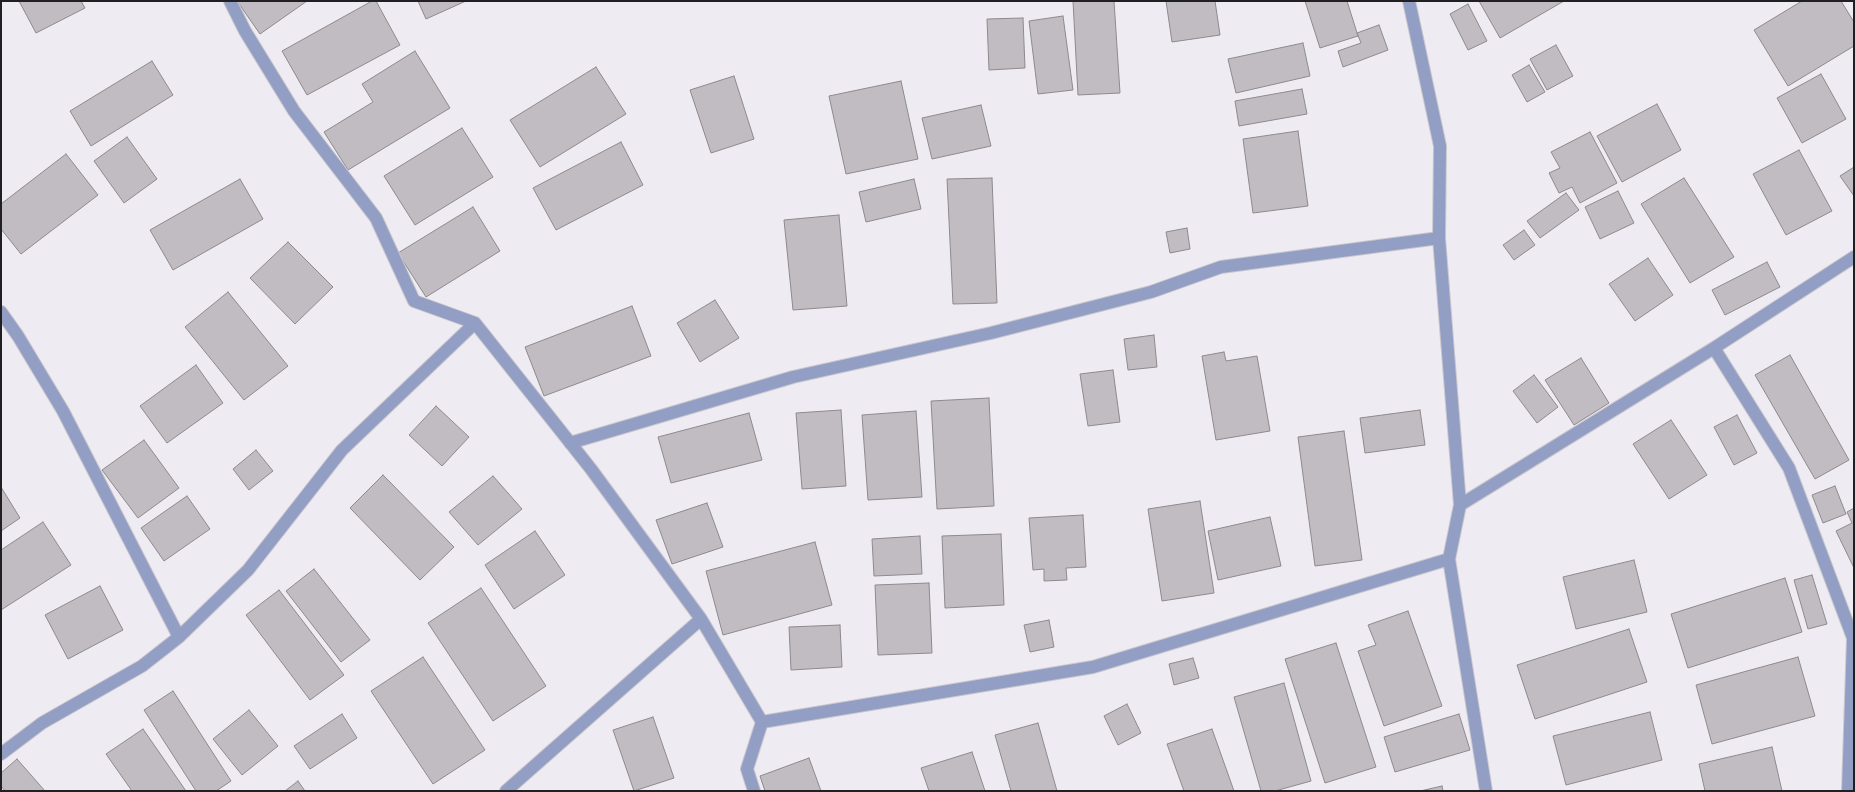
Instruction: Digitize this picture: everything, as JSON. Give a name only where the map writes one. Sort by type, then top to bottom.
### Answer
[{"type":"street","points":[[230,1],[245,31],[294,111],[376,218],[414,301],[475,323],[570,443],[592,468],[701,619],[762,722],[747,769],[754,791]]},
{"type":"street","points":[[1409,1],[1440,146],[1439,238],[1460,505],[1449,559],[1486,791]]},
{"type":"street","points":[[570,443],[794,376],[992,332],[1128,298],[1151,292],[1221,267],[1439,238]]},
{"type":"street","points":[[1460,505],[1714,348],[1854,257]]},
{"type":"street","points":[[1,312],[18,336],[63,411],[179,637]]},
{"type":"street","points":[[1,754],[42,723],[142,666],[179,637],[248,570],[342,450],[475,323]]},
{"type":"street","points":[[1714,348],[1789,468],[1853,638],[1848,791]]},
{"type":"street","points":[[762,722],[1092,667],[1449,559]]},
{"type":"street","points":[[506,791],[701,619]]},
{"type":"building","points":[[19,1],[81,1],[85,8],[36,33]]},
{"type":"building","points":[[237,1],[307,1],[260,34]]},
{"type":"building","points":[[372,1],[376,1],[400,45],[307,95],[282,51]]},
{"type":"building","points":[[418,1],[466,1],[426,19]]},
{"type":"building","points":[[1073,1],[1114,1],[1120,93],[1078,95]]},
{"type":"building","points":[[1166,1],[1215,1],[1220,35],[1172,42]]},
{"type":"building","points":[[1305,1],[1347,1],[1358,36],[1320,48]]},
{"type":"building","points":[[1479,1],[1564,1],[1500,38]]},
{"type":"building","points":[[1802,1],[1841,1],[1854,22],[1854,46],[1788,86],[1754,30]]},
{"type":"building","points":[[1468,4],[1487,41],[1468,50],[1450,14]]},
{"type":"building","points":[[1063,16],[1073,90],[1038,94],[1029,21]]},
{"type":"building","points":[[1023,18],[1025,68],[989,70],[987,19]]},
{"type":"building","points":[[1379,25],[1388,50],[1343,67],[1338,51],[1361,43],[1357,33]]},
{"type":"building","points":[[1303,43],[1310,76],[1236,93],[1228,59]]},
{"type":"building","points":[[1556,45],[1573,76],[1547,90],[1530,59]]},
{"type":"building","points":[[415,51],[450,108],[348,170],[324,132],[373,102],[362,84]]},
{"type":"building","points":[[152,61],[173,95],[91,146],[70,111]]},
{"type":"building","points":[[1529,65],[1545,92],[1527,102],[1512,75]]},
{"type":"building","points":[[596,67],[626,114],[540,167],[510,120]]},
{"type":"building","points":[[1821,74],[1846,119],[1802,143],[1777,98]]},
{"type":"building","points":[[734,76],[754,139],[711,153],[690,90]]},
{"type":"building","points":[[901,81],[918,159],[846,174],[829,96]]},
{"type":"building","points":[[1302,89],[1307,114],[1239,126],[1235,101]]},
{"type":"building","points":[[1657,104],[1681,150],[1622,182],[1597,136]]},
{"type":"building","points":[[981,105],[991,146],[932,159],[922,118]]},
{"type":"building","points":[[462,128],[493,177],[415,225],[384,176]]},
{"type":"building","points":[[1298,131],[1308,206],[1253,213],[1243,139]]},
{"type":"building","points":[[1590,132],[1617,183],[1580,203],[1572,187],[1559,193],[1549,173],[1560,168],[1551,152]]},
{"type":"building","points":[[127,137],[157,179],[124,203],[94,161]]},
{"type":"building","points":[[621,142],[643,185],[556,230],[533,188]]},
{"type":"building","points":[[1799,150],[1832,211],[1786,235],[1753,174]]},
{"type":"building","points":[[66,154],[98,195],[21,254],[1,229],[1,204]]},
{"type":"building","points":[[1854,167],[1854,196],[1840,176]]},
{"type":"building","points":[[992,178],[997,303],[953,304],[947,179]]},
{"type":"building","points":[[1684,178],[1734,257],[1690,283],[1641,204]]},
{"type":"building","points":[[240,179],[263,219],[173,270],[150,230]]},
{"type":"building","points":[[914,179],[921,209],[866,222],[859,192]]},
{"type":"building","points":[[1618,191],[1634,223],[1600,239],[1585,207]]},
{"type":"building","points":[[1566,193],[1579,210],[1540,238],[1527,221]]},
{"type":"building","points":[[473,207],[500,251],[426,297],[398,253]]},
{"type":"building","points":[[839,215],[847,306],[793,310],[784,220]]},
{"type":"building","points":[[1187,228],[1190,249],[1170,253],[1166,232]]},
{"type":"building","points":[[1524,230],[1535,245],[1514,260],[1503,245]]},
{"type":"building","points":[[288,242],[333,287],[295,324],[250,278]]},
{"type":"building","points":[[1648,258],[1673,295],[1635,321],[1609,284]]},
{"type":"building","points":[[1767,262],[1780,287],[1725,315],[1712,290]]},
{"type":"building","points":[[228,292],[288,366],[244,400],[185,327]]},
{"type":"building","points":[[715,300],[739,338],[700,362],[677,323]]},
{"type":"building","points":[[632,306],[651,356],[544,396],[525,347]]},
{"type":"building","points":[[1154,335],[1157,367],[1128,370],[1124,339]]},
{"type":"building","points":[[1224,352],[1226,361],[1257,356],[1270,431],[1216,440],[1202,356]]},
{"type":"building","points":[[1790,355],[1849,460],[1815,479],[1755,375]]},
{"type":"building","points":[[1581,358],[1609,403],[1574,425],[1545,380]]},
{"type":"building","points":[[196,365],[223,403],[167,443],[140,406]]},
{"type":"building","points":[[1113,370],[1120,422],[1088,426],[1080,374]]},
{"type":"building","points":[[1534,375],[1558,407],[1537,423],[1513,391]]},
{"type":"building","points":[[989,398],[994,506],[937,509],[931,401]]},
{"type":"building","points":[[436,406],[469,437],[442,466],[409,435]]},
{"type":"building","points":[[841,410],[846,486],[802,489],[796,413]]},
{"type":"building","points":[[1420,410],[1425,445],[1365,453],[1360,418]]},
{"type":"building","points":[[916,411],[922,497],[868,500],[862,415]]},
{"type":"building","points":[[749,413],[762,460],[671,483],[658,437]]},
{"type":"building","points":[[1737,415],[1757,453],[1734,465],[1714,427]]},
{"type":"building","points":[[1671,420],[1707,475],[1669,499],[1633,444]]},
{"type":"building","points":[[1344,431],[1362,560],[1315,566],[1298,437]]},
{"type":"building","points":[[144,440],[179,488],[138,518],[102,470]]},
{"type":"building","points":[[256,450],[273,471],[249,490],[233,469]]},
{"type":"building","points":[[383,475],[454,547],[420,580],[350,508]]},
{"type":"building","points":[[493,476],[522,509],[478,545],[449,512]]},
{"type":"building","points":[[1835,486],[1846,514],[1823,523],[1812,495]]},
{"type":"building","points":[[1,487],[20,518],[1,531]]},
{"type":"building","points":[[187,496],[210,529],[164,561],[141,528]]},
{"type":"building","points":[[1200,501],[1214,593],[1162,601],[1148,509]]},
{"type":"building","points":[[707,503],[723,547],[672,564],[656,520]]},
{"type":"building","points":[[1854,508],[1854,568],[1836,531],[1852,523],[1847,512]]},
{"type":"building","points":[[1083,515],[1086,567],[1066,568],[1067,580],[1044,581],[1044,569],[1033,570],[1029,518]]},
{"type":"building","points":[[1270,517],[1281,566],[1218,580],[1208,531]]},
{"type":"building","points":[[43,522],[71,565],[1,610],[1,550]]},
{"type":"building","points":[[535,531],[565,575],[514,609],[485,565]]},
{"type":"building","points":[[1001,534],[1004,605],[945,608],[942,536]]},
{"type":"building","points":[[920,536],[922,574],[874,576],[872,539]]},
{"type":"building","points":[[815,542],[832,605],[723,635],[706,571]]},
{"type":"building","points":[[1634,560],[1647,612],[1576,629],[1563,577]]},
{"type":"building","points":[[314,569],[370,640],[341,662],[286,591]]},
{"type":"building","points":[[1812,575],[1827,624],[1808,629],[1794,580]]},
{"type":"building","points":[[1785,578],[1802,632],[1688,668],[1671,614]]},
{"type":"building","points":[[929,583],[932,653],[878,655],[875,585]]},
{"type":"building","points":[[100,586],[123,630],[68,659],[45,615]]},
{"type":"building","points":[[481,588],[546,686],[493,721],[428,623]]},
{"type":"building","points":[[279,590],[344,675],[310,700],[246,615]]},
{"type":"building","points":[[1408,611],[1442,706],[1384,726],[1358,651],[1376,645],[1368,625]]},
{"type":"building","points":[[1049,620],[1054,647],[1030,652],[1024,625]]},
{"type":"building","points":[[840,625],[842,667],[791,670],[789,627]]},
{"type":"building","points":[[1629,629],[1647,682],[1535,719],[1517,665]]},
{"type":"building","points":[[1336,643],[1376,767],[1325,783],[1285,659]]},
{"type":"building","points":[[423,657],[485,750],[433,784],[371,691]]},
{"type":"building","points":[[1798,657],[1815,716],[1712,744],[1696,685]]},
{"type":"building","points":[[1193,658],[1199,678],[1174,685],[1169,664]]},
{"type":"building","points":[[1284,683],[1311,781],[1275,791],[1261,791],[1234,697]]},
{"type":"building","points":[[173,691],[231,781],[216,791],[196,791],[144,710]]},
{"type":"building","points":[[1127,704],[1141,733],[1118,745],[1104,716]]},
{"type":"building","points":[[249,710],[278,746],[242,775],[213,739]]},
{"type":"building","points":[[1650,712],[1662,760],[1566,785],[1553,736]]},
{"type":"building","points":[[342,714],[357,738],[310,769],[294,746]]},
{"type":"building","points":[[1459,714],[1470,750],[1395,772],[1384,737]]},
{"type":"building","points":[[653,717],[674,778],[634,791],[613,730]]},
{"type":"building","points":[[1038,723],[1057,791],[1011,791],[995,735]]},
{"type":"building","points":[[143,729],[186,791],[132,791],[106,754]]},
{"type":"building","points":[[1212,729],[1234,791],[1184,791],[1167,744]]},
{"type":"building","points":[[1772,747],[1782,791],[1705,791],[1699,764]]},
{"type":"building","points":[[972,752],[985,791],[929,791],[921,768]]},
{"type":"building","points":[[809,758],[821,791],[765,791],[760,776]]},
{"type":"building","points":[[17,759],[45,791],[5,791],[1,786],[1,773]]},
{"type":"building","points":[[298,781],[305,791],[285,791]]},
{"type":"building","points":[[1442,786],[1443,791],[1420,791]]}]
